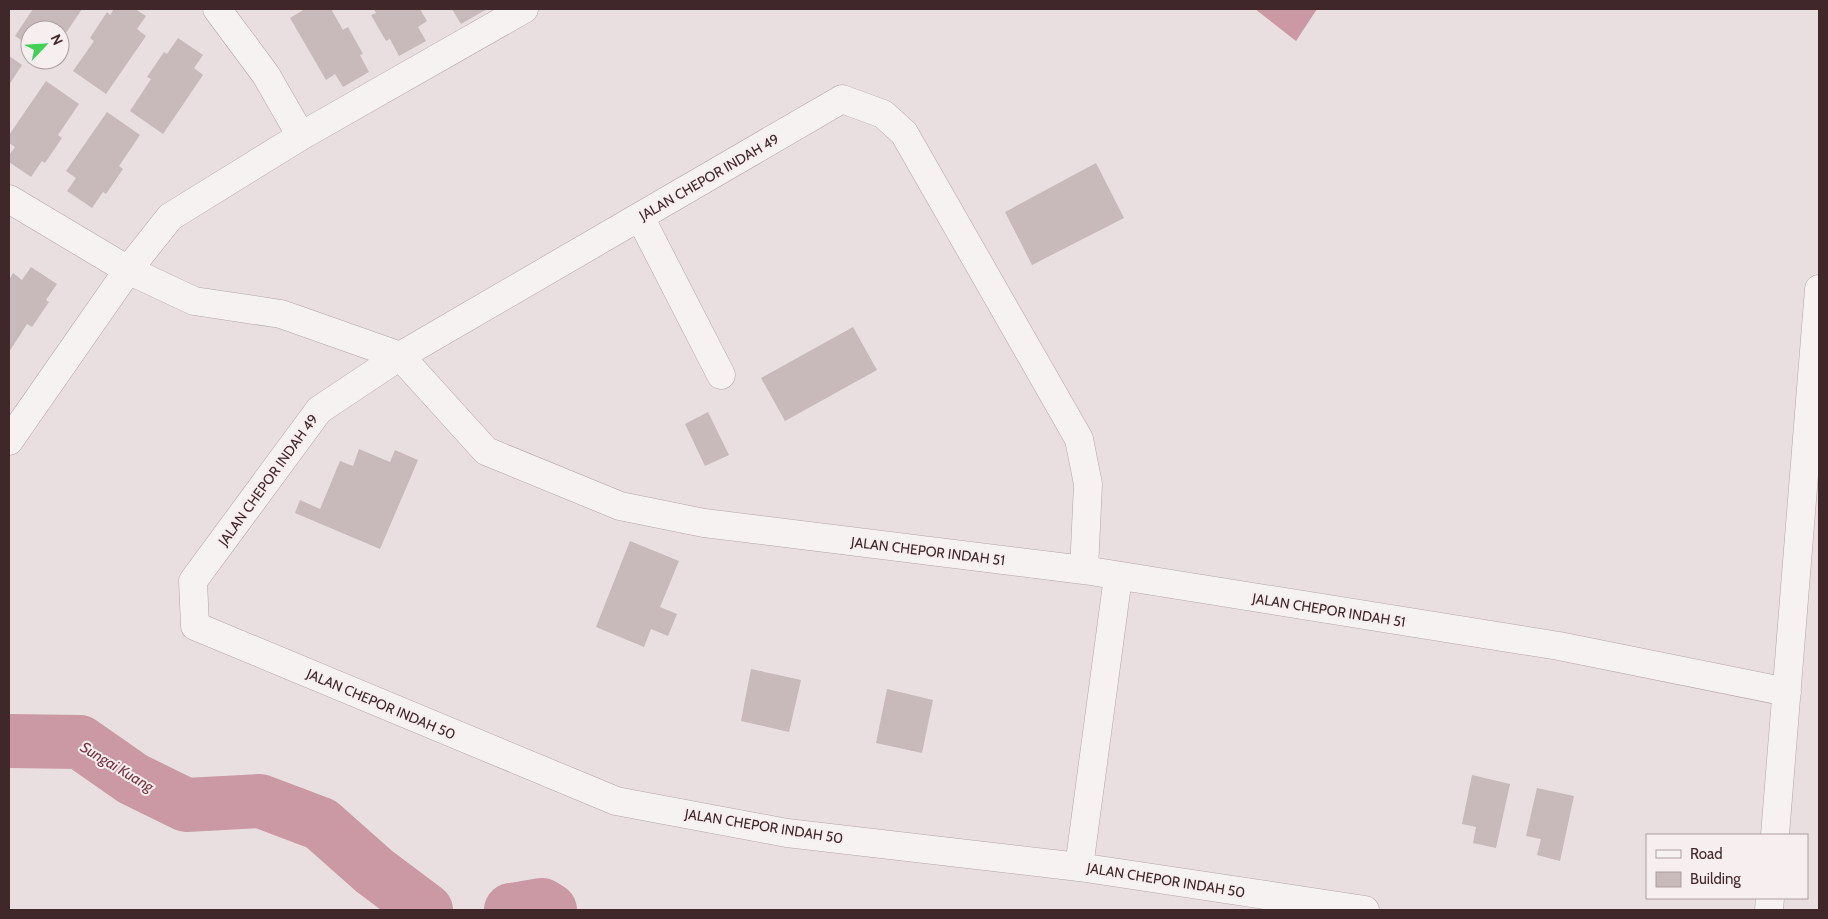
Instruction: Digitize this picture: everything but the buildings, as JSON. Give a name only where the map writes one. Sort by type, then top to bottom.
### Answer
[{"type":"street","points":[[216,9],[266,75],[302,136]]},
{"type":"street","points":[[9,441],[128,270],[170,217],[302,136],[524,9]]},
{"type":"street","name":"JALAN CHEPOR INDAH 49","points":[[195,626],[193,581],[319,410],[400,356],[842,100],[884,114],[904,134],[1079,439],[1088,484],[1084,570]]},
{"type":"street","name":"JALAN CHEPOR INDAH 51","points":[[9,199],[128,270],[194,301],[281,314],[400,356],[486,451],[620,506],[704,523],[1084,570],[1118,577],[1559,646],[1787,692]]},
{"type":"street","points":[[640,217],[721,375]]},
{"type":"street","points":[[1775,834],[1819,289]]},
{"type":"street","points":[[1079,867],[1118,577]]},
{"type":"street","name":"JALAN CHEPOR INDAH 50","points":[[195,626],[616,800],[787,833],[1079,867],[1365,910]]},
{"type":"shaded area","points":[[1255,9],[1317,9],[1296,41]]},
{"type":"waterway","name":"Sungai Kuang","points":[[9,741],[80,742],[133,779],[186,805],[260,801],[321,824],[374,871],[426,910]]},
{"type":"waterway","name":"Sungai Kuang","points":[[511,910],[542,905],[550,910]]}]
